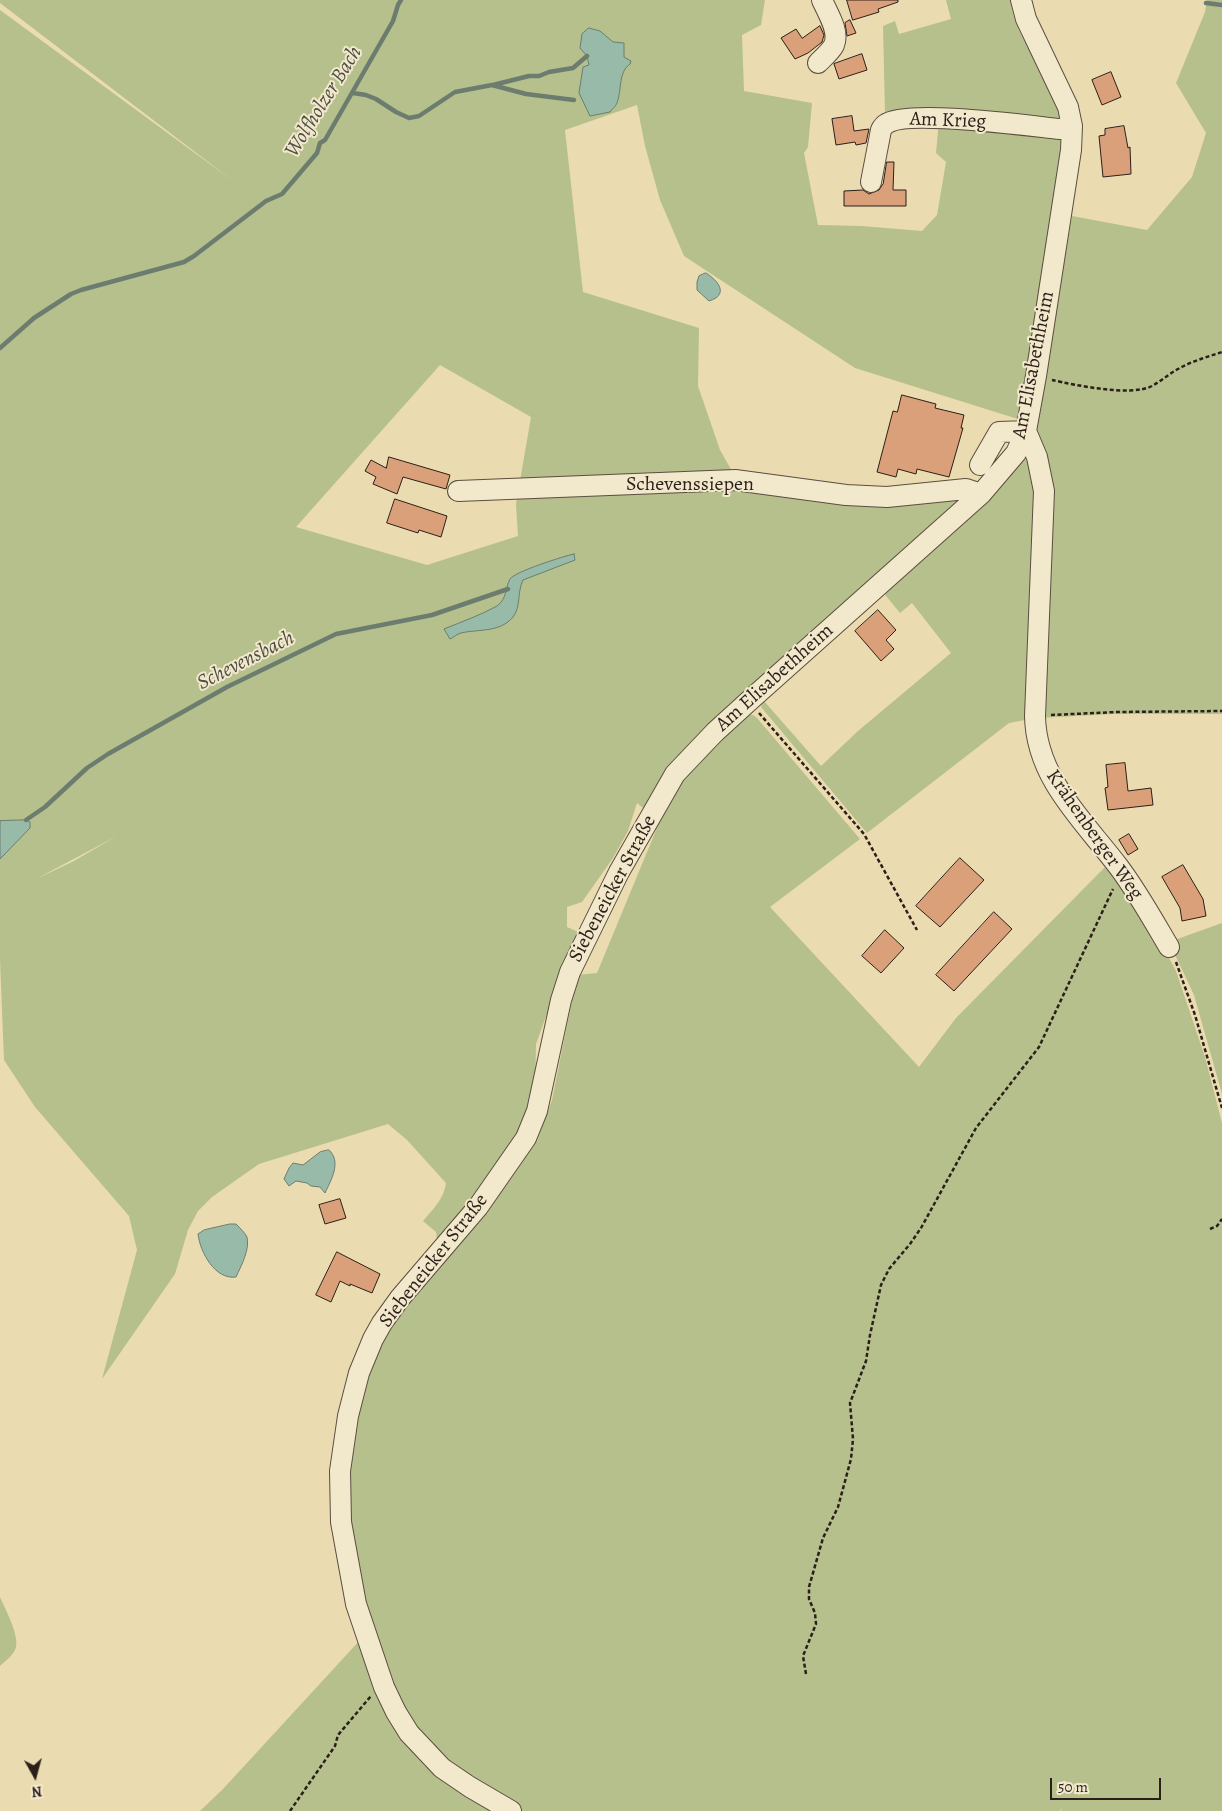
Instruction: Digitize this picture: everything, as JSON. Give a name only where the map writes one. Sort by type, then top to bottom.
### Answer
[{"type":"street","name":"Am Elisabethheim","points":[[675,774],[714,732],[981,494],[1016,453],[1026,431],[1071,150],[1072,126],[1068,107],[1026,18],[1020,0]]},
{"type":"street","points":[[818,63],[834,46],[831,6]]},
{"type":"street","name":"Am Krieg","points":[[871,182],[881,130],[886,123],[906,118],[940,118],[1060,129],[1072,126]]},
{"type":"street","points":[[980,465],[999,432],[1026,431]]},
{"type":"street","name":"Krähenberger Weg","points":[[1026,431],[1037,457],[1044,491],[1035,716],[1037,742],[1051,777],[1068,802],[1122,871],[1168,947]]},
{"type":"street","name":"Schevenssiepen","points":[[458,491],[735,480],[846,495],[918,495],[966,490],[981,494]]},
{"type":"street","name":"Siebeneicker Straße","points":[[511,1811],[442,1768],[409,1733],[384,1687],[356,1604],[342,1522],[340,1493],[342,1451],[355,1384],[373,1339],[390,1312],[478,1206],[526,1138],[537,1111],[561,1000],[570,972],[619,872],[675,774]]},
{"type":"path","points":[[1036,376],[1083,386],[1124,390],[1144,389],[1178,369],[1222,352]]},
{"type":"path","points":[[748,701],[864,834],[918,930]]},
{"type":"path","points":[[1035,716],[1117,712],[1222,711]]},
{"type":"path","points":[[806,1674],[803,1656],[816,1624],[815,1613],[809,1599],[809,1587],[823,1538],[838,1508],[851,1459],[854,1439],[850,1403],[866,1360],[881,1286],[889,1269],[921,1228],[976,1128],[1040,1047],[1122,871]]},
{"type":"path","points":[[1168,947],[1176,962],[1195,1015],[1222,1108]]},
{"type":"path","points":[[1210,1229],[1218,1226],[1222,1220]]},
{"type":"path","points":[[290,1811],[334,1746],[338,1736],[367,1699],[384,1687]]},
{"type":"green space","points":[[0,0],[765,0],[761,25],[742,35],[744,91],[812,103],[808,147],[804,153],[818,225],[862,226],[922,231],[937,215],[946,162],[936,153],[939,120],[1063,132],[1021,420],[855,368],[684,256],[660,200],[645,146],[637,105],[565,130],[583,292],[699,328],[698,386],[720,450],[744,492],[965,498],[752,686],[676,758],[643,808],[637,803],[628,831],[613,858],[582,902],[567,907],[567,927],[583,934],[558,983],[536,1044],[535,1095],[517,1139],[438,1248],[436,1232],[423,1221],[440,1199],[446,1183],[407,1140],[388,1124],[259,1164],[212,1197],[198,1211],[188,1230],[175,1274],[102,1379],[137,1250],[129,1216],[35,1107],[4,1060],[0,960],[0,10],[233,181],[0,3]],"holes":[[[440,365],[531,417],[516,504],[518,536],[427,565],[296,527]],[[117,836],[72,862],[36,879]]]},
{"type":"green space","points":[[946,0],[1010,0],[1017,26],[1056,99],[1061,126],[940,114],[885,113],[883,26],[895,21],[899,34],[951,19]]},
{"type":"green space","points":[[1207,0],[1222,0],[1222,714],[1113,714],[1039,718],[1034,433],[1072,216],[1147,230],[1192,177],[1206,133],[1176,83],[1205,12]]},
{"type":"green space","points":[[1029,453],[1037,475],[1030,719],[1009,723],[867,833],[761,707],[764,701],[821,766],[858,731],[951,653],[912,603],[900,613],[882,591],[983,506]]},
{"type":"green space","points":[[745,714],[753,715],[757,718],[860,839],[770,907],[919,1067],[956,1018],[1109,863],[1166,952],[1176,971],[1205,1057],[1222,1123],[1222,1811],[1061,1811],[1062,1807],[1060,1811],[200,1811],[223,1789],[361,1639],[358,1586],[346,1495],[362,1387],[385,1331],[447,1256],[483,1218],[537,1141],[552,1100],[577,975],[597,973],[664,811],[693,763]]},
{"type":"green space","points":[[1222,923],[1222,1094],[1194,995],[1169,942]]},
{"type":"green space","points":[[0,1597],[14,1629],[16,1647],[9,1658],[0,1666]]},
{"type":"shaded area","points":[[589,28],[600,31],[613,42],[624,43],[624,57],[631,61],[622,76],[619,98],[616,105],[610,112],[590,116],[579,93],[583,67],[589,65],[587,56],[580,48],[582,34]]},
{"type":"shaded area","points":[[706,273],[715,280],[720,288],[719,295],[709,301],[697,290],[699,276]]},
{"type":"shaded area","points":[[574,554],[575,560],[523,580],[517,609],[508,622],[488,630],[461,633],[450,639],[444,629],[497,606],[503,600],[508,582],[513,576]]},
{"type":"shaded area","points":[[26,820],[30,822],[30,828],[0,859],[0,821]]},
{"type":"shaded area","points":[[329,1150],[335,1160],[335,1165],[325,1193],[320,1187],[311,1186],[307,1183],[296,1181],[289,1186],[284,1179],[293,1163],[303,1165],[320,1152]]},
{"type":"shaded area","points":[[236,1224],[244,1232],[248,1242],[236,1277],[228,1277],[215,1269],[205,1256],[198,1234],[204,1230]]},
{"type":"building","points":[[847,0],[898,0],[898,2],[878,9],[879,12],[853,20]]},
{"type":"building","points":[[850,20],[856,33],[847,36],[845,23]]},
{"type":"building","points":[[820,26],[824,35],[822,42],[808,53],[795,59],[781,38],[796,29],[802,38]]},
{"type":"building","points":[[862,54],[867,70],[839,79],[834,64]]},
{"type":"building","points":[[1111,72],[1121,97],[1102,105],[1092,80]]},
{"type":"building","points":[[852,116],[854,131],[869,129],[866,143],[856,145],[855,142],[836,145],[832,119]]},
{"type":"building","points":[[1124,126],[1128,148],[1130,147],[1131,174],[1103,177],[1099,136],[1105,135],[1105,129]]},
{"type":"building","points":[[887,162],[894,162],[893,190],[906,190],[906,206],[844,206],[844,191],[863,190],[869,194],[879,190],[883,184]]},
{"type":"building","points":[[902,395],[936,404],[935,408],[964,415],[961,428],[963,428],[949,477],[917,469],[916,474],[898,469],[896,477],[877,472],[893,411],[897,412]]},
{"type":"building","points":[[389,457],[450,475],[446,489],[403,477],[397,494],[373,484],[376,477],[365,471],[371,460],[386,468]]},
{"type":"building","points":[[395,499],[447,516],[441,537],[419,530],[418,533],[387,523]]},
{"type":"building","points":[[878,610],[896,630],[886,640],[894,649],[881,661],[855,631]]},
{"type":"building","points":[[1125,763],[1128,791],[1151,788],[1153,805],[1108,810],[1105,788],[1108,787],[1106,765]]},
{"type":"building","points":[[1129,834],[1138,849],[1128,855],[1119,840]]},
{"type":"building","points":[[960,858],[984,880],[940,927],[916,906]]},
{"type":"building","points":[[1183,865],[1203,899],[1206,916],[1182,921],[1180,908],[1162,877]]},
{"type":"building","points":[[994,912],[1012,929],[954,991],[936,975]]},
{"type":"building","points":[[885,930],[904,948],[881,973],[862,956]]},
{"type":"building","points":[[340,1199],[346,1218],[325,1224],[319,1205]]},
{"type":"building","points":[[337,1252],[380,1274],[372,1293],[340,1281],[331,1302],[316,1295]]},
{"type":"waterway","name":"Wolfholzer Bach","points":[[0,348],[34,318],[71,294],[184,262],[266,201],[282,194],[317,153],[320,143],[325,140],[393,21],[401,0]]},
{"type":"waterway","points":[[1206,3],[1222,5]]},
{"type":"waterway","points":[[493,85],[573,68],[587,56]]},
{"type":"waterway","points":[[353,93],[376,99],[409,118],[419,116],[455,92],[492,85],[526,94],[574,100]]},
{"type":"waterway","name":"Schevensbach","points":[[26,820],[45,807],[87,768],[108,754],[227,687],[336,634],[432,615],[508,589]]}]
